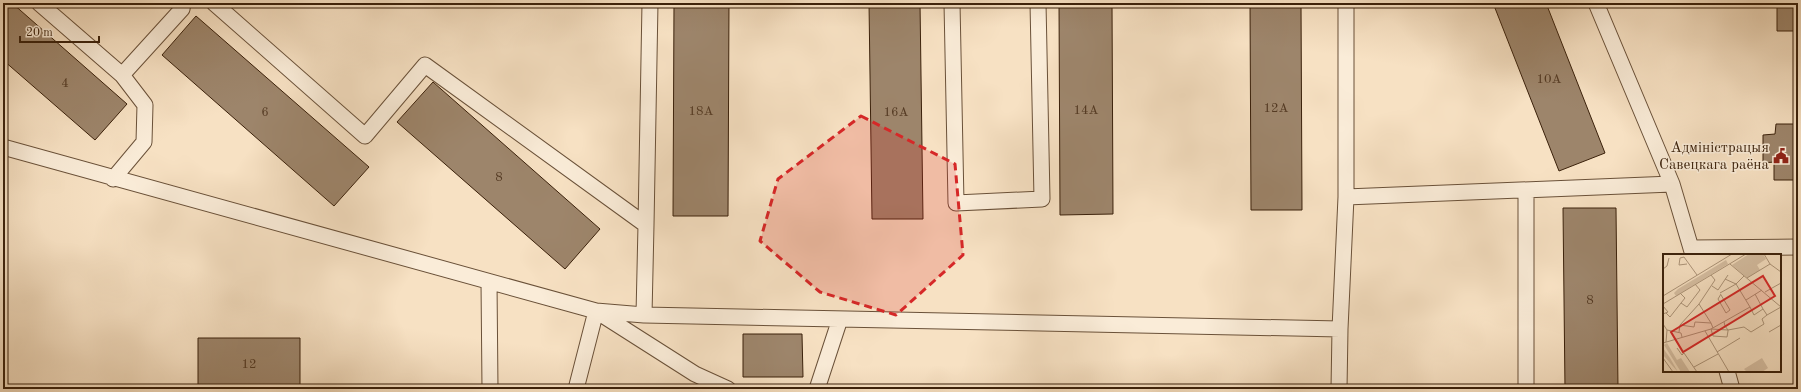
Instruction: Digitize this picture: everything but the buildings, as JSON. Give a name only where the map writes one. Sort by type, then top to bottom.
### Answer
[{"type":"lane","points":[[39,3],[122,75],[145,105],[144,142],[113,179]]},
{"type":"lane","points":[[122,75],[182,9],[182,3]]},
{"type":"lane","points":[[214,3],[364,136],[425,65],[646,225]]},
{"type":"lane","points":[[644,315],[650,3]]},
{"type":"lane","points":[[952,3],[956,203],[1042,199],[1038,3]]},
{"type":"lane","points":[[1339,389],[1346,197],[1346,3]]},
{"type":"lane","points":[[1596,3],[1672,184],[1692,252],[1798,247]]},
{"type":"lane","points":[[3,147],[113,179],[596,311],[644,315],[1340,329]]},
{"type":"lane","points":[[1346,197],[1672,184]]},
{"type":"lane","points":[[1526,190],[1526,389]]},
{"type":"lane","points":[[489,282],[490,389]]},
{"type":"lane","points":[[576,389],[596,311]]},
{"type":"lane","points":[[596,311],[695,374],[728,389]]},
{"type":"lane","points":[[817,389],[840,319]]},
{"type":"lane","points":[[1727,372],[1732,389]]},
{"type":"highlighted area","points":[[861,116],[955,164],[963,255],[896,315],[820,292],[760,241],[778,179]]},
{"type":"place","name":"Адміністрацыя Савецкага раёна","points":[[1781,156]]}]
